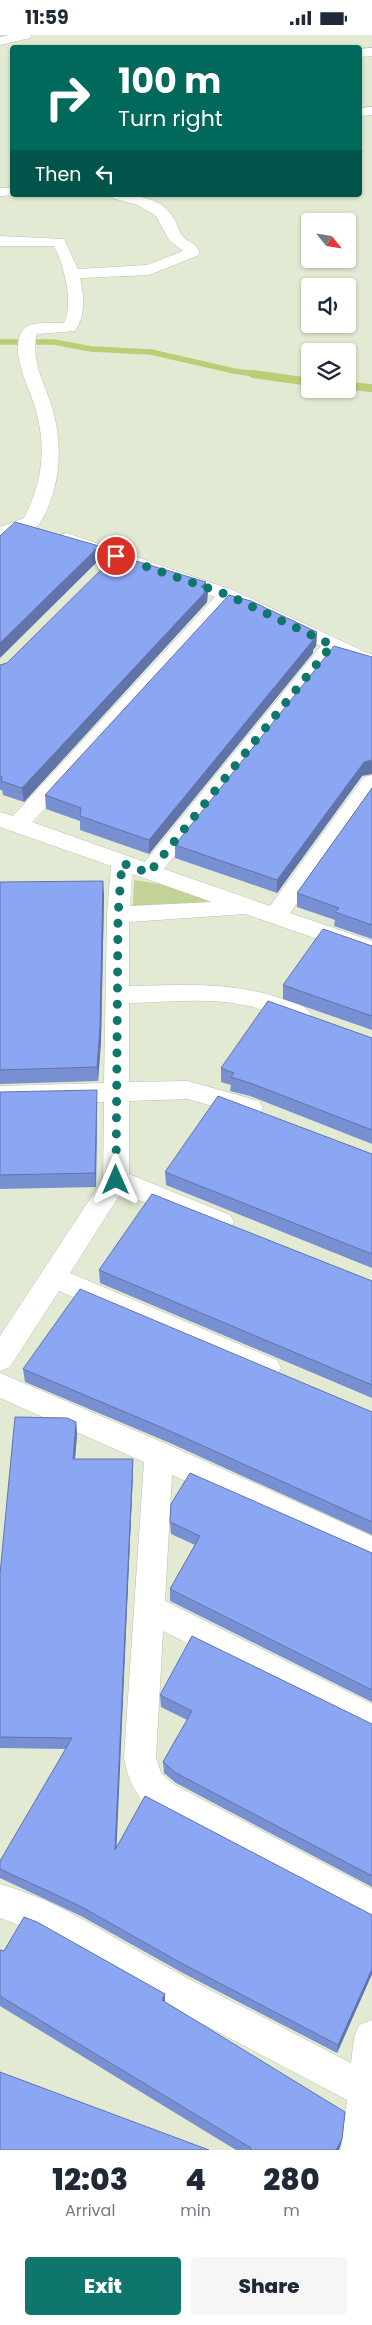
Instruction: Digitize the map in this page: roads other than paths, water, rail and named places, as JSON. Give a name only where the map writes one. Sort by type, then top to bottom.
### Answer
[{"type":"street","points":[[0,41],[25,35]]},
{"type":"street","points":[[71,273],[149,270],[192,253],[189,246],[180,243],[173,235],[167,218],[163,214],[135,198],[129,197]]},
{"type":"street","points":[[0,241],[57,241],[66,254],[71,273],[75,317],[69,328],[35,329],[30,332],[26,341],[28,362],[44,407],[52,452],[43,495],[33,519],[28,525],[0,533]]},
{"type":"street","points":[[28,525],[109,563],[228,595],[372,663]]},
{"type":"street","points":[[228,595],[8,822],[372,950]]},
{"type":"street","points":[[149,873],[332,645]]},
{"type":"street","points":[[275,916],[372,781]]},
{"type":"street","points":[[0,1359],[116,1180],[118,915],[122,863]]},
{"type":"street","points":[[118,915],[250,908]]},
{"type":"street","points":[[117,995],[220,994],[240,996],[260,1000],[316,1021]]},
{"type":"street","points":[[0,1095],[188,1090],[240,1105],[275,1118]]},
{"type":"street","points":[[116,1180],[244,1231]]},
{"type":"street","points":[[53,1277],[290,1378]]},
{"type":"street","points":[[0,1385],[372,1550]]},
{"type":"street","points":[[159,1454],[140,1757],[143,1775],[151,1789],[163,1797],[372,1908]]},
{"type":"street","points":[[149,1608],[372,1721]]},
{"type":"street","points":[[0,1901],[19,1905],[52,1921],[367,2107]]},
{"type":"street","points":[[360,2150],[367,2107],[372,2038]]},
{"type":"waterway","points":[[0,342],[54,342],[91,349],[151,352],[234,371],[262,375]]},
{"type":"waterway","points":[[253,374],[301,381]]},
{"type":"waterway","points":[[356,387],[372,388]]}]
